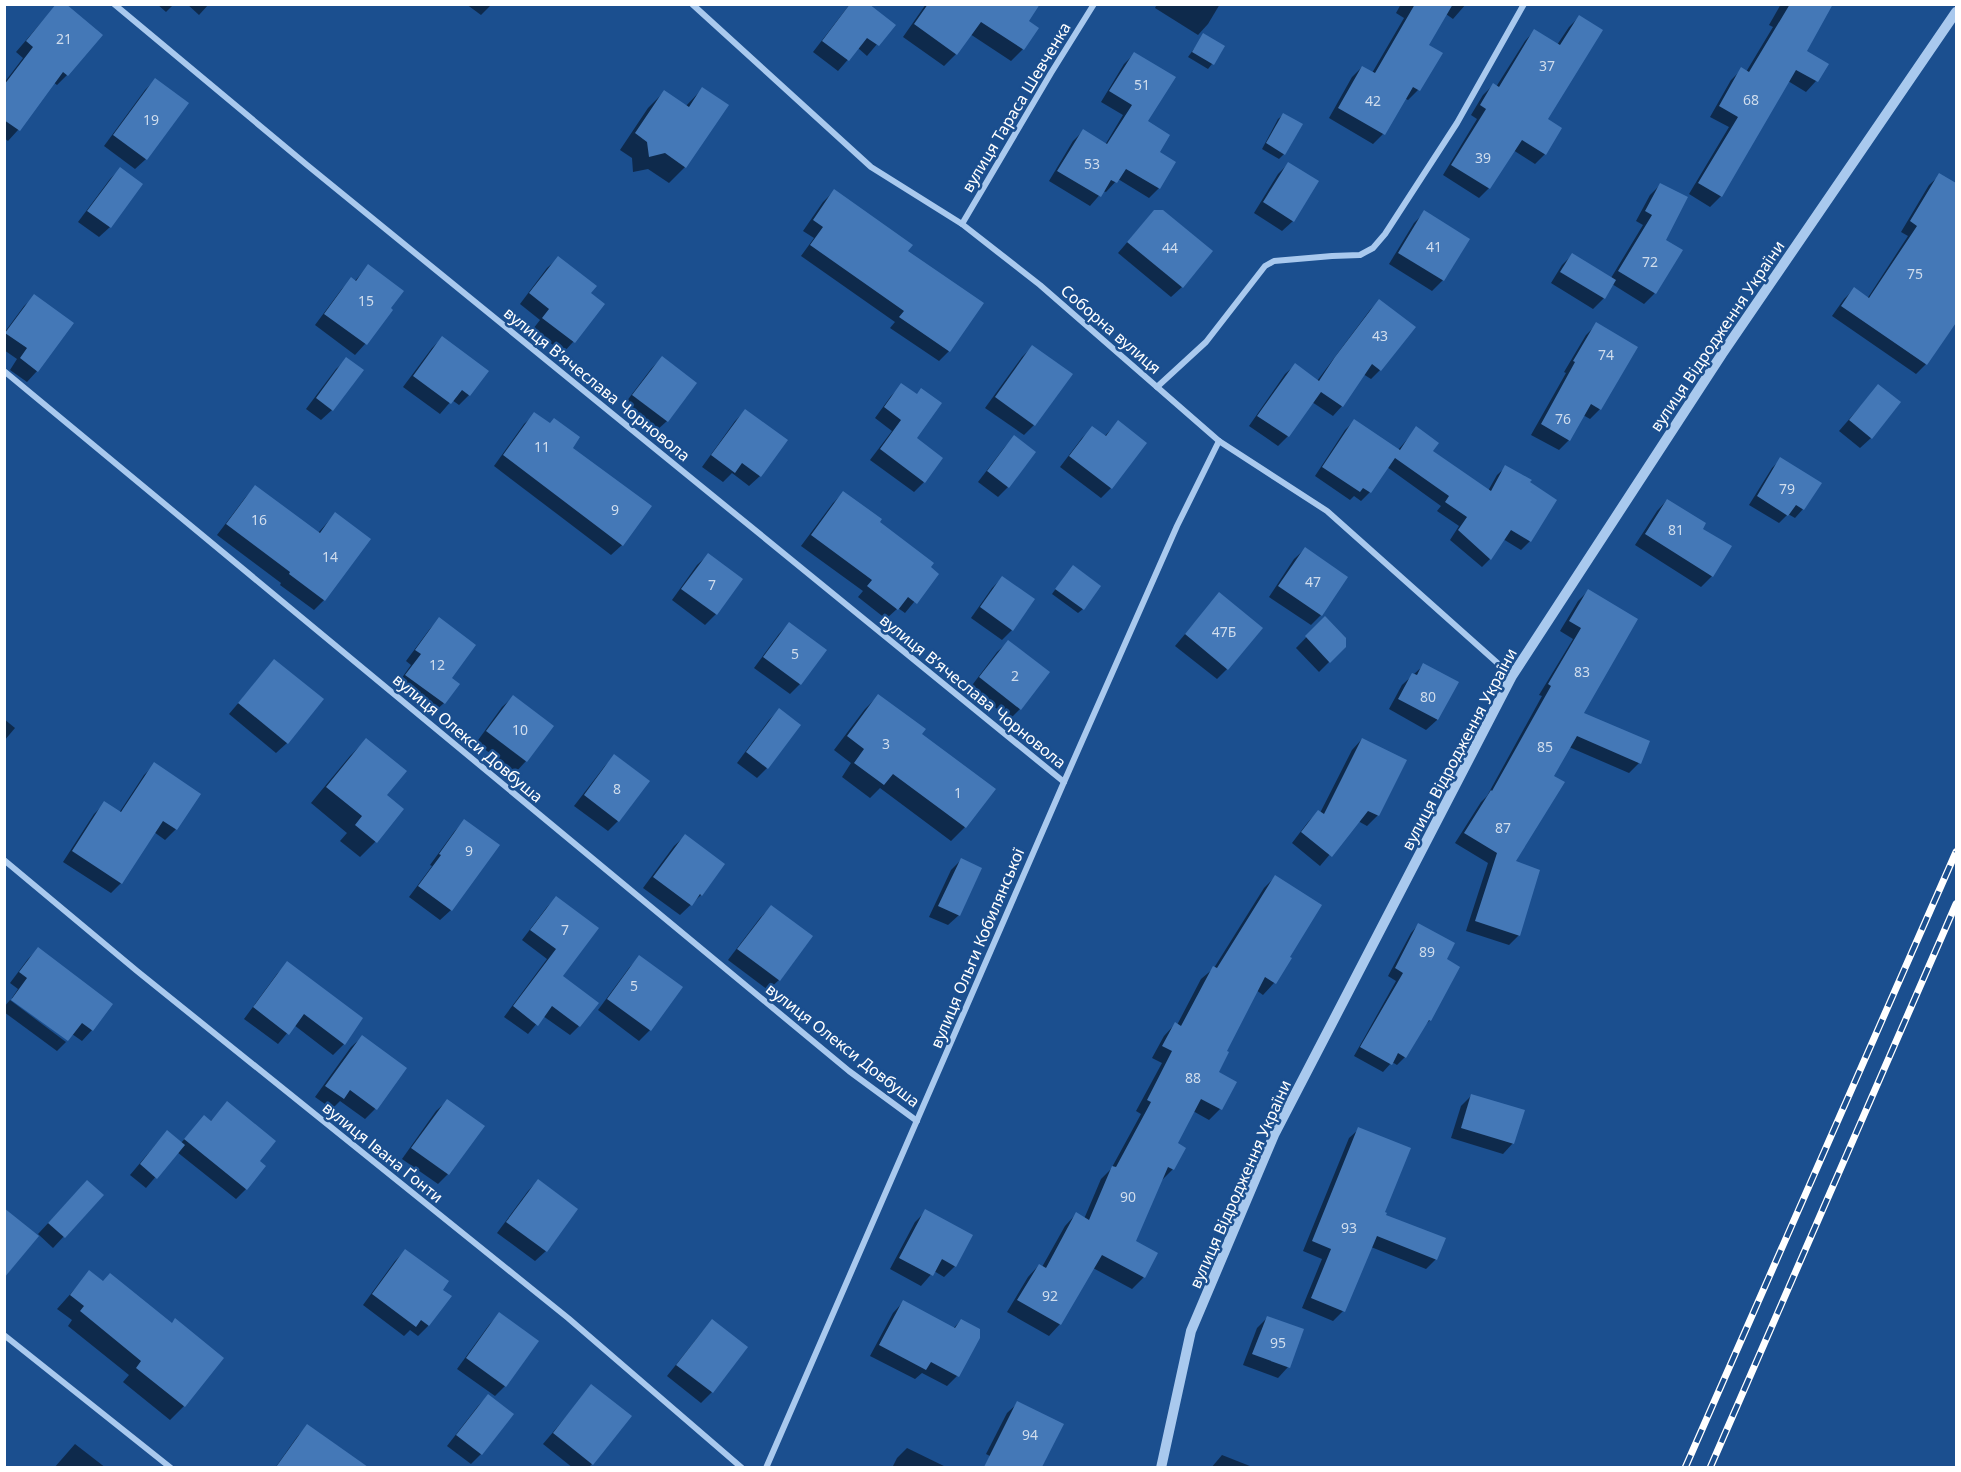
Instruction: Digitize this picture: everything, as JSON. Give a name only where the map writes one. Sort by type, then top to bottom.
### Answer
[{"type":"street","name":"вулиця Вʼячеслава Чорновола","points":[[114,4],[306,165],[1064,782]]},
{"type":"street","name":"Соборна вулиця","points":[[692,4],[871,167],[962,224],[1040,285],[1219,441],[1327,511],[1512,676]]},
{"type":"street","name":"вулиця Тараса Шевченка","points":[[962,224],[1094,4]]},
{"type":"street","points":[[1157,387],[1206,342],[1265,266],[1274,261],[1360,255],[1373,248],[1385,234],[1457,123],[1524,4]]},
{"type":"street","name":"вулиця Відродження України","points":[[1161,1467],[1191,1331],[1275,1135],[1512,676],[1722,354],[1956,12]]},
{"type":"street","name":"вулиця Олекси Довбуша","points":[[4,371],[833,1058],[917,1121]]},
{"type":"street","name":"вулиця Ольги Кобилянської","points":[[766,1467],[1177,526],[1219,441]]},
{"type":"street","name":"вулиця Івана Ґонти","points":[[4,860],[137,971],[568,1318],[742,1467]]},
{"type":"street","points":[[4,1335],[171,1467]]},
{"type":"building","points":[[56,4],[66,4],[103,35],[68,76],[63,72],[20,131],[4,120],[4,85],[33,47],[26,41]]},
{"type":"building","points":[[850,4],[869,4],[896,25],[879,46],[867,38],[849,61],[822,41]]},
{"type":"building","points":[[928,4],[1040,4],[1029,21],[1039,28],[1024,50],[981,22],[957,55],[914,24]]},
{"type":"building","points":[[1415,4],[1453,4],[1429,45],[1443,53],[1420,91],[1413,87],[1385,135],[1338,108],[1362,66],[1375,73]]},
{"type":"building","points":[[1790,4],[1833,4],[1807,51],[1829,64],[1818,82],[1796,70],[1722,197],[1698,183],[1738,117],[1719,106],[1741,67],[1749,72]]},
{"type":"building","points":[[1579,15],[1603,30],[1548,119],[1562,128],[1546,155],[1522,140],[1490,189],[1451,165],[1486,109],[1480,105],[1493,83],[1499,87],[1534,29],[1560,45]]},
{"type":"building","points":[[1203,33],[1225,46],[1214,65],[1192,52]]},
{"type":"building","points":[[1134,52],[1176,77],[1148,121],[1170,135],[1160,152],[1176,162],[1160,189],[1126,169],[1117,183],[1111,180],[1101,197],[1057,171],[1083,129],[1107,144],[1132,105],[1109,91]]},
{"type":"building","points":[[155,78],[189,103],[147,160],[113,135]]},
{"type":"building","points":[[702,87],[729,105],[686,168],[665,153],[649,157],[647,142],[635,133],[664,90],[689,107]]},
{"type":"building","points":[[1283,113],[1303,124],[1285,155],[1266,143]]},
{"type":"building","points":[[1288,162],[1319,181],[1294,222],[1263,202]]},
{"type":"building","points":[[120,167],[143,184],[111,228],[87,211]]},
{"type":"building","points":[[1939,173],[1956,183],[1956,323],[1927,365],[1841,306],[1854,287],[1869,298],[1917,226],[1910,221]]},
{"type":"building","points":[[1660,183],[1688,197],[1666,240],[1683,250],[1656,294],[1618,271],[1652,215],[1645,211]]},
{"type":"building","points":[[834,189],[913,245],[908,251],[984,303],[950,352],[899,317],[904,311],[810,245],[823,227],[813,220]]},
{"type":"building","points":[[1154,210],[1163,210],[1213,251],[1183,288],[1127,242]]},
{"type":"building","points":[[1424,210],[1470,239],[1444,281],[1398,253]]},
{"type":"building","points":[[1572,253],[1616,280],[1605,299],[1560,272]]},
{"type":"building","points":[[558,256],[597,286],[591,293],[605,304],[575,343],[542,318],[549,309],[529,293]]},
{"type":"building","points":[[368,264],[404,291],[367,345],[324,314],[351,277],[356,281]]},
{"type":"building","points":[[34,294],[74,323],[38,372],[20,358],[27,348],[5,333]]},
{"type":"building","points":[[1379,299],[1416,327],[1381,371],[1372,364],[1343,407],[1321,392],[1289,437],[1257,416],[1295,363],[1319,381]]},
{"type":"building","points":[[1596,322],[1638,347],[1601,410],[1591,404],[1570,441],[1541,424]]},
{"type":"building","points":[[442,336],[489,371],[470,396],[462,390],[451,404],[413,376]]},
{"type":"building","points":[[1032,345],[1073,374],[1035,426],[995,397]]},
{"type":"building","points":[[662,356],[697,383],[668,422],[632,395]]},
{"type":"building","points":[[346,357],[364,370],[333,411],[316,398]]},
{"type":"building","points":[[901,383],[917,394],[921,388],[942,403],[917,438],[943,458],[925,483],[880,449],[901,420],[884,407]]},
{"type":"building","points":[[1878,384],[1901,402],[1872,439],[1849,420]]},
{"type":"building","points":[[745,409],[788,440],[761,477],[742,463],[735,473],[711,455]]},
{"type":"building","points":[[534,412],[550,423],[554,418],[580,437],[573,448],[652,506],[623,546],[503,455]]},
{"type":"building","points":[[1354,419],[1400,450],[1416,426],[1439,443],[1433,451],[1491,491],[1505,465],[1532,480],[1530,482],[1557,500],[1531,542],[1511,530],[1491,560],[1458,530],[1467,517],[1445,502],[1449,496],[1395,458],[1371,493],[1363,488],[1360,492],[1322,467]]},
{"type":"building","points":[[1118,420],[1147,443],[1112,489],[1069,456],[1092,426],[1106,436]]},
{"type":"building","points":[[1014,435],[1036,452],[1009,488],[987,471]]},
{"type":"building","points":[[1780,457],[1822,483],[1804,510],[1796,505],[1788,516],[1757,496]]},
{"type":"building","points":[[255,485],[320,533],[335,512],[371,539],[325,601],[226,524]]},
{"type":"building","points":[[843,491],[882,519],[880,522],[934,563],[931,567],[939,574],[917,604],[908,597],[898,610],[867,586],[872,580],[811,535]]},
{"type":"building","points":[[1667,499],[1706,523],[1703,529],[1732,546],[1713,577],[1645,534]]},
{"type":"building","points":[[1305,547],[1348,577],[1322,616],[1278,586]]},
{"type":"building","points":[[708,553],[743,579],[717,615],[681,589]]},
{"type":"building","points":[[1073,565],[1101,586],[1084,610],[1055,589]]},
{"type":"building","points":[[1002,576],[1035,599],[1013,631],[980,607]]},
{"type":"building","points":[[1588,589],[1638,619],[1584,713],[1650,741],[1641,764],[1577,736],[1554,776],[1565,782],[1516,861],[1540,870],[1520,936],[1475,921],[1497,853],[1464,833],[1492,791],[1551,686],[1548,684],[1581,628],[1569,621]]},
{"type":"building","points":[[1219,592],[1263,628],[1228,670],[1185,634]]},
{"type":"building","points":[[1325,616],[1346,638],[1346,647],[1330,663],[1305,636]]},
{"type":"building","points":[[439,617],[476,645],[452,678],[460,684],[445,704],[405,675],[421,654],[415,650]]},
{"type":"building","points":[[789,622],[827,650],[801,685],[763,657]]},
{"type":"building","points":[[1008,640],[1050,672],[1021,710],[979,677]]},
{"type":"building","points":[[274,659],[324,699],[288,744],[238,703]]},
{"type":"building","points":[[1423,663],[1459,682],[1438,720],[1398,699],[1412,673],[1417,675]]},
{"type":"building","points":[[878,694],[926,729],[922,734],[996,789],[966,828],[893,774],[884,785],[854,763],[864,749],[847,736]]},
{"type":"building","points":[[513,695],[554,726],[527,762],[486,731]]},
{"type":"building","points":[[779,708],[801,725],[768,769],[746,752]]},
{"type":"building","points":[[366,738],[407,771],[387,795],[404,809],[377,843],[355,825],[362,816],[326,787]]},
{"type":"building","points":[[1362,738],[1407,760],[1379,816],[1368,811],[1332,857],[1301,832],[1318,810],[1324,814]]},
{"type":"building","points":[[614,754],[650,781],[619,822],[584,795]]},
{"type":"building","points":[[154,762],[201,794],[177,830],[163,821],[122,884],[72,851],[104,801],[121,812]]},
{"type":"building","points":[[464,819],[500,845],[452,911],[418,886]]},
{"type":"building","points":[[685,834],[725,864],[692,906],[653,877]]},
{"type":"building","points":[[961,858],[982,868],[960,916],[938,906]]},
{"type":"building","points":[[1275,875],[1322,905],[1276,984],[1265,977],[1227,1051],[1229,1052],[1219,1072],[1237,1082],[1222,1110],[1201,1099],[1178,1143],[1186,1148],[1174,1170],[1168,1167],[1136,1241],[1158,1253],[1145,1278],[1102,1255],[1061,1325],[1017,1300],[1039,1264],[1046,1268],[1076,1212],[1089,1220],[1112,1166],[1116,1167],[1151,1102],[1147,1100],[1172,1051],[1162,1046],[1175,1022],[1181,1026],[1213,966],[1217,968]]},
{"type":"building","points":[[556,896],[599,928],[563,976],[599,1003],[580,1027],[552,1006],[538,1026],[513,1006],[556,949],[530,930]]},
{"type":"building","points":[[771,905],[813,936],[780,981],[737,949]]},
{"type":"building","points":[[1418,923],[1455,943],[1447,959],[1460,967],[1431,1021],[1429,1020],[1406,1058],[1398,1053],[1392,1065],[1360,1047],[1403,973],[1395,968]]},
{"type":"building","points":[[38,947],[113,1004],[93,1031],[82,1023],[68,1041],[11,1000],[27,978],[19,972]]},
{"type":"building","points":[[639,955],[683,987],[651,1031],[607,999]]},
{"type":"building","points":[[287,961],[363,1018],[345,1045],[304,1014],[289,1035],[253,1007]]},
{"type":"building","points":[[362,1035],[407,1068],[377,1110],[350,1090],[344,1099],[325,1086]]},
{"type":"building","points":[[1471,1094],[1525,1110],[1514,1144],[1461,1128]]},
{"type":"building","points":[[447,1099],[485,1126],[449,1175],[411,1148]]},
{"type":"building","points":[[227,1101],[276,1141],[260,1161],[266,1166],[247,1190],[184,1139],[204,1115],[211,1121]]},
{"type":"building","points":[[1358,1127],[1411,1148],[1385,1212],[1386,1215],[1446,1238],[1437,1260],[1377,1236],[1345,1312],[1311,1298],[1331,1249],[1312,1241]]},
{"type":"building","points":[[167,1130],[185,1145],[157,1179],[140,1164]]},
{"type":"building","points":[[538,1179],[578,1209],[547,1252],[506,1222]]},
{"type":"building","points":[[87,1180],[104,1195],[65,1238],[48,1223]]},
{"type":"building","points":[[4,1208],[39,1236],[4,1278]]},
{"type":"building","points":[[925,1209],[973,1235],[956,1267],[942,1259],[933,1276],[899,1258]]},
{"type":"building","points":[[405,1249],[449,1281],[443,1290],[452,1296],[429,1326],[421,1320],[416,1327],[372,1294]]},
{"type":"building","points":[[89,1270],[103,1281],[110,1273],[172,1323],[175,1318],[224,1358],[185,1407],[136,1368],[141,1361],[80,1311],[84,1306],[70,1295]]},
{"type":"building","points":[[903,1300],[955,1328],[961,1319],[980,1329],[980,1338],[959,1377],[931,1362],[926,1370],[879,1345]]},
{"type":"building","points":[[499,1312],[539,1341],[506,1387],[466,1358]]},
{"type":"building","points":[[1267,1316],[1304,1329],[1290,1368],[1252,1354]]},
{"type":"building","points":[[712,1319],[748,1347],[713,1393],[676,1365]]},
{"type":"building","points":[[591,1384],[632,1416],[593,1465],[553,1433]]},
{"type":"building","points":[[488,1394],[514,1414],[482,1455],[456,1435]]},
{"type":"building","points":[[1017,1401],[1064,1424],[1042,1467],[984,1467]]},
{"type":"building","points":[[307,1424],[368,1467],[276,1467]]},
{"type":"railway","points":[[1685,1468],[1956,852]]},
{"type":"railway","points":[[1710,1468],[1956,904]]}]
